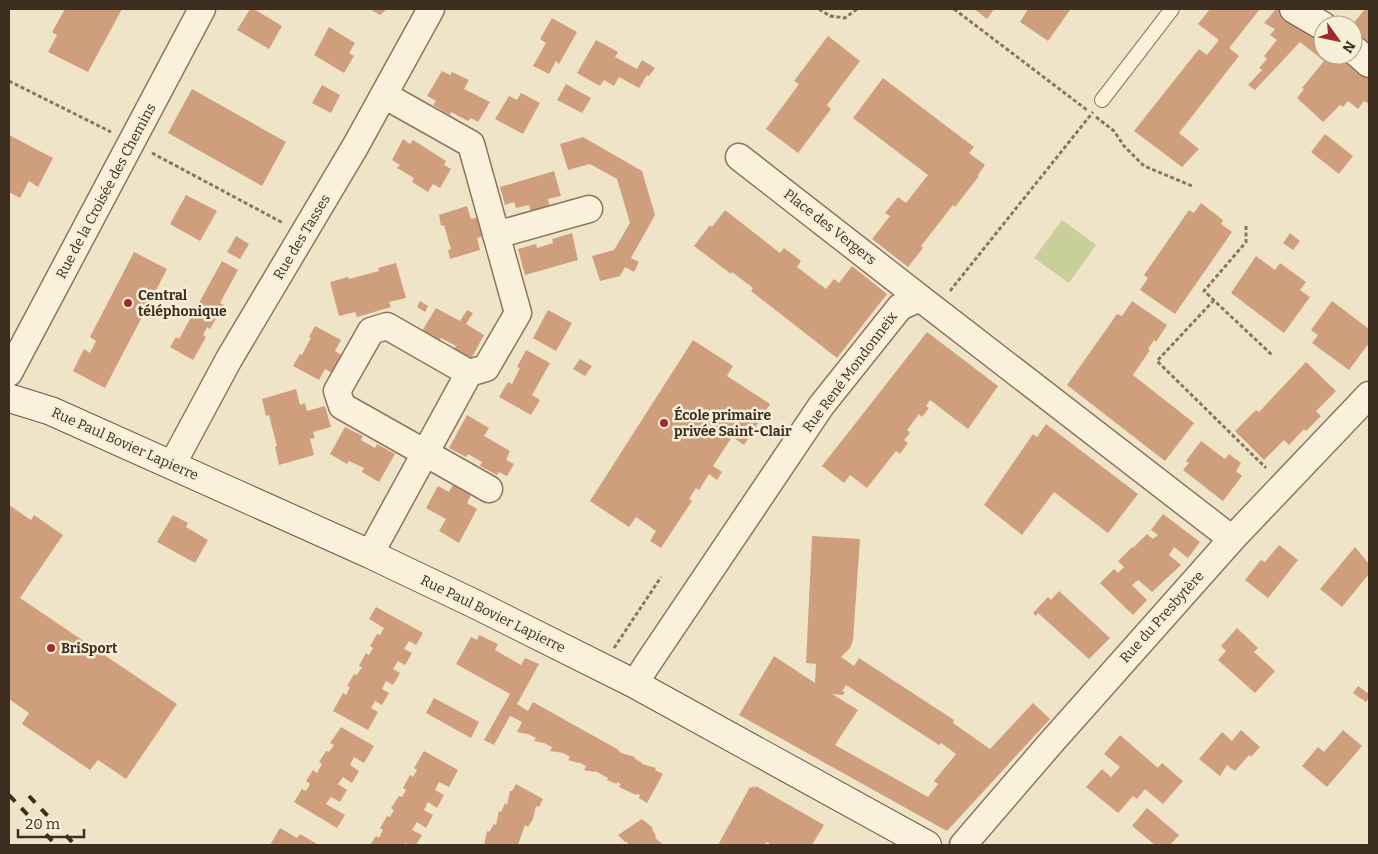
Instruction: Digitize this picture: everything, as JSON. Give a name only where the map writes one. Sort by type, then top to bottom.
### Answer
[{"type":"main road","points":[[1294,9],[1313,20]]},
{"type":"main road","name":"Rue Paul Bovier Lapierre","points":[[9,380],[45,409]]},
{"type":"main road","name":"Rue Paul Bovier Lapierre","points":[[9,398],[45,409],[172,465],[370,554],[477,605],[635,684],[920,844]]},
{"type":"street","name":"Rue de la Croisée des Chemins","points":[[9,373],[202,9]]},
{"type":"street","name":"Rue des Tasses","points":[[172,465],[229,359],[384,95],[432,9]]},
{"type":"street","points":[[370,554],[469,373],[486,368],[518,313],[471,144],[384,95]]},
{"type":"street","name":"Place des Vergers","points":[[739,157],[928,303]]},
{"type":"street","points":[[496,235],[589,209]]},
{"type":"street","points":[[928,303],[1232,539]]},
{"type":"street","name":"Rue René Mondonneix","points":[[635,684],[821,406],[900,307],[928,303]]},
{"type":"street","points":[[469,373],[387,326],[371,330],[338,391],[342,406],[489,489]]},
{"type":"street","name":"Rue du Presbytère","points":[[963,845],[1049,744],[1232,539],[1369,395]]},
{"type":"lane","points":[[1102,100],[1172,9]]},
{"type":"path","points":[[819,9],[830,16],[845,18],[857,9]]},
{"type":"path","points":[[954,9],[1114,130],[1124,146],[1144,166],[1192,186]]},
{"type":"path","points":[[9,81],[132,142],[303,234]]},
{"type":"path","points":[[928,303],[1092,114],[1102,100]]},
{"type":"path","points":[[1246,226],[1246,242],[1204,291],[1272,355]]},
{"type":"path","points":[[1214,300],[1157,361],[1284,484]]},
{"type":"path","points":[[602,668],[661,577]]},
{"type":"green space","points":[[1062,220],[1096,245],[1069,283],[1034,258]]},
{"type":"building","points":[[65,9],[122,9],[88,72],[48,52],[57,35],[52,32]]},
{"type":"building","points":[[250,9],[254,9],[282,26],[269,49],[237,30]]},
{"type":"building","points":[[370,9],[387,9],[380,15]]},
{"type":"building","points":[[974,9],[994,9],[987,19]]},
{"type":"building","points":[[1028,9],[1070,10],[1048,41],[1020,22]]},
{"type":"building","points":[[1210,9],[1260,9],[1229,48],[1239,56],[1179,133],[1199,149],[1182,167],[1134,131],[1199,49],[1207,55],[1219,40],[1198,24]]},
{"type":"building","points":[[1276,9],[1283,11],[1313,30],[1313,52],[1300,42],[1255,90],[1248,85],[1262,70],[1259,68],[1267,59],[1264,56],[1277,40],[1270,35],[1275,29],[1264,23]]},
{"type":"building","points":[[1365,9],[1369,9],[1369,50],[1363,45],[1363,15],[1360,15]]},
{"type":"building","points":[[552,18],[577,32],[559,64],[556,61],[549,74],[533,66],[546,43],[540,39]]},
{"type":"building","points":[[329,27],[355,43],[349,53],[354,56],[344,73],[314,55]]},
{"type":"building","points":[[828,36],[860,61],[827,105],[831,109],[798,153],[766,129],[799,84],[794,81]]},
{"type":"building","points":[[596,40],[618,52],[615,57],[637,69],[642,60],[655,68],[649,76],[647,75],[639,88],[619,77],[614,86],[604,80],[600,86],[577,73]]},
{"type":"building","points":[[1321,65],[1357,65],[1369,76],[1369,104],[1364,101],[1358,109],[1348,101],[1343,107],[1340,105],[1323,122],[1297,98],[1304,89],[1302,88]]},
{"type":"building","points":[[442,71],[450,75],[452,72],[469,80],[464,89],[490,102],[478,122],[471,118],[468,121],[451,112],[450,115],[433,105],[436,101],[427,96]]},
{"type":"building","points":[[883,78],[974,147],[969,153],[985,165],[979,176],[955,207],[953,205],[921,246],[923,248],[908,267],[872,239],[890,216],[885,213],[898,197],[906,203],[928,175],[853,118]]},
{"type":"building","points":[[566,84],[591,98],[582,113],[557,100]]},
{"type":"building","points":[[322,85],[340,95],[331,113],[312,103]]},
{"type":"building","points":[[192,89],[286,142],[262,186],[168,133]]},
{"type":"building","points":[[521,93],[540,103],[523,134],[495,119],[509,96],[517,100]]},
{"type":"building","points":[[1325,134],[1353,156],[1339,174],[1311,152]]},
{"type":"building","points":[[9,135],[53,158],[38,187],[29,181],[20,198],[9,192]]},
{"type":"building","points":[[583,137],[642,171],[655,215],[631,258],[639,262],[634,272],[625,267],[620,276],[600,281],[592,256],[614,250],[630,223],[617,179],[590,164],[568,170],[560,144]]},
{"type":"building","points":[[403,139],[410,144],[413,140],[446,161],[444,165],[451,169],[440,188],[433,184],[428,192],[412,182],[414,178],[397,168],[400,165],[392,160]]},
{"type":"building","points":[[554,171],[561,196],[548,199],[550,208],[531,213],[529,205],[516,208],[514,202],[505,205],[500,187]]},
{"type":"building","points":[[186,195],[217,211],[200,241],[170,224]]},
{"type":"building","points":[[1201,203],[1223,220],[1221,224],[1232,232],[1175,314],[1140,290],[1148,278],[1144,275],[1189,210],[1194,213]]},
{"type":"building","points":[[467,206],[471,219],[479,217],[485,236],[477,238],[480,250],[450,259],[448,250],[451,249],[444,225],[441,226],[439,215]]},
{"type":"building","points":[[725,210],[780,253],[784,248],[801,261],[797,267],[826,289],[834,279],[839,283],[852,266],[887,294],[837,358],[751,291],[753,288],[694,246],[710,225],[712,227]]},
{"type":"building","points":[[572,233],[578,260],[525,275],[518,249],[536,244],[537,248],[553,243],[552,239]]},
{"type":"building","points":[[1290,233],[1300,241],[1293,250],[1283,243]]},
{"type":"building","points":[[236,236],[249,244],[240,259],[227,252]]},
{"type":"building","name":"Central téléphonique","points":[[134,252],[167,269],[105,388],[73,371],[84,349],[90,353],[96,341],[90,337]]},
{"type":"building","points":[[1256,256],[1275,270],[1280,263],[1306,282],[1300,290],[1310,297],[1284,333],[1231,293]]},
{"type":"building","points":[[222,261],[238,270],[220,303],[224,305],[210,329],[207,327],[203,335],[206,337],[193,360],[170,347],[176,337],[179,339]]},
{"type":"building","points":[[396,263],[406,298],[389,302],[391,307],[357,317],[355,312],[339,316],[330,282],[379,271],[378,268]]},
{"type":"building","points":[[420,301],[428,306],[425,312],[417,307]]},
{"type":"building","points":[[1132,301],[1167,325],[1156,342],[1154,340],[1148,349],[1150,350],[1133,375],[1194,423],[1165,461],[1067,385],[1117,314],[1122,316]]},
{"type":"building","points":[[1332,301],[1369,329],[1369,343],[1349,370],[1312,343],[1318,335],[1311,330]]},
{"type":"building","points":[[436,308],[460,321],[467,310],[473,313],[466,324],[484,335],[471,359],[454,349],[456,346],[441,338],[439,341],[422,331]]},
{"type":"building","points":[[548,310],[572,323],[556,351],[533,338]]},
{"type":"building","points":[[315,326],[341,340],[335,351],[343,356],[332,373],[325,369],[319,380],[293,366],[300,354],[302,355]]},
{"type":"building","points":[[927,332],[998,386],[968,429],[930,400],[926,406],[929,408],[922,417],[919,414],[907,430],[910,433],[904,440],[908,443],[900,454],[896,451],[867,488],[850,475],[844,483],[822,466]]},
{"type":"building","points":[[693,340],[733,366],[727,376],[770,404],[744,445],[732,437],[713,466],[722,472],[717,480],[709,474],[699,490],[696,488],[689,499],[692,501],[661,548],[650,541],[656,531],[636,517],[629,527],[590,501]]},
{"type":"building","points":[[526,350],[550,363],[532,395],[540,400],[531,415],[499,397],[508,382],[512,384],[520,368],[517,367]]},
{"type":"building","points":[[580,359],[592,366],[585,376],[573,369]]},
{"type":"building","points":[[1306,362],[1336,391],[1316,411],[1321,416],[1306,431],[1304,429],[1289,445],[1284,440],[1264,460],[1235,431],[1256,410],[1259,412]]},
{"type":"building","points":[[296,389],[300,405],[305,403],[307,411],[325,406],[331,427],[313,432],[315,438],[310,439],[314,455],[279,465],[275,447],[277,446],[269,415],[266,416],[262,399]]},
{"type":"building","points":[[467,415],[489,428],[484,436],[510,451],[506,460],[514,464],[507,476],[499,472],[497,475],[480,466],[482,462],[468,454],[466,457],[449,448]]},
{"type":"building","points":[[1046,424],[1138,494],[1108,533],[1054,492],[1022,535],[984,505],[1033,434],[1037,437]]},
{"type":"building","points":[[345,427],[363,436],[361,440],[375,448],[377,444],[395,454],[379,482],[362,472],[364,468],[349,461],[347,464],[330,454]]},
{"type":"building","points":[[1201,441],[1225,459],[1229,454],[1241,463],[1236,471],[1242,476],[1223,501],[1183,470],[1189,463],[1186,461]]},
{"type":"building","points":[[453,485],[471,495],[467,503],[477,509],[459,543],[439,531],[446,519],[426,508],[438,486],[449,492]]},
{"type":"building","name":"BriSport","points":[[9,505],[31,520],[34,515],[63,535],[20,598],[177,704],[126,779],[98,760],[90,770],[22,724],[29,713],[9,699]]},
{"type":"building","points":[[1163,514],[1200,542],[1188,558],[1174,547],[1169,555],[1181,565],[1152,592],[1138,580],[1132,585],[1147,600],[1133,615],[1100,583],[1114,569],[1118,573],[1124,567],[1118,561],[1147,534],[1153,539],[1158,535],[1151,530]]},
{"type":"building","points":[[173,515],[188,523],[186,527],[208,540],[195,563],[157,542]]},
{"type":"building","points":[[812,536],[860,539],[853,640],[850,648],[841,657],[854,666],[859,658],[954,720],[953,723],[990,749],[1033,703],[1050,719],[947,831],[739,715],[774,656],[815,683],[816,664],[806,663]],"holes":[[[846,685],[939,745],[941,743],[956,754],[934,781],[938,784],[928,797],[835,745],[858,710],[832,694],[843,695],[845,692],[842,691]]]},
{"type":"building","points":[[1279,545],[1298,560],[1268,598],[1245,580],[1261,560],[1265,562]]},
{"type":"building","points":[[1355,547],[1369,564],[1369,574],[1342,607],[1320,589]]},
{"type":"building","points":[[1059,591],[1110,638],[1089,659],[1038,613],[1036,616],[1033,613],[1048,597],[1051,600]]},
{"type":"building","points":[[376,607],[423,633],[416,645],[409,641],[404,649],[412,653],[405,665],[398,661],[393,669],[400,673],[393,685],[386,681],[382,689],[389,693],[382,705],[375,701],[371,708],[378,712],[368,730],[333,711],[343,693],[346,695],[350,687],[347,686],[354,674],[357,675],[362,667],[359,666],[366,653],[369,655],[373,648],[370,646],[377,634],[380,635],[384,628],[369,619]]},
{"type":"building","points":[[1237,628],[1258,648],[1254,652],[1275,671],[1255,693],[1218,660],[1226,651],[1221,646]]},
{"type":"building","points":[[479,635],[498,644],[495,650],[521,665],[525,658],[539,664],[517,704],[528,711],[533,702],[621,753],[635,757],[642,764],[656,768],[655,770],[663,774],[647,803],[639,798],[640,795],[619,787],[621,784],[607,780],[608,778],[595,771],[584,770],[586,766],[568,760],[570,757],[563,753],[550,751],[552,747],[534,741],[536,738],[528,734],[517,732],[522,722],[510,716],[494,745],[484,740],[510,694],[456,664],[471,637],[477,640]]},
{"type":"building","points":[[1358,686],[1369,694],[1366,702],[1353,693]]},
{"type":"building","points":[[434,698],[479,722],[471,738],[426,713]]},
{"type":"building","points":[[341,727],[374,746],[364,763],[354,757],[350,765],[359,771],[352,783],[343,777],[338,784],[347,790],[340,802],[331,797],[326,804],[345,815],[337,828],[294,802],[302,789],[306,791],[310,784],[306,781],[313,770],[317,773],[322,764],[319,762],[326,751],[329,752],[334,745],[330,743]]},
{"type":"building","points":[[1241,730],[1260,747],[1251,757],[1249,755],[1235,771],[1227,765],[1220,776],[1199,759],[1222,732],[1232,741]]},
{"type":"building","points":[[1343,730],[1362,746],[1327,787],[1302,766],[1318,747],[1324,752]]},
{"type":"building","points":[[1120,735],[1158,768],[1162,763],[1183,781],[1163,804],[1145,789],[1137,799],[1133,796],[1118,813],[1086,787],[1102,769],[1111,777],[1120,767],[1104,754]]},
{"type":"building","points":[[424,751],[458,770],[449,787],[439,782],[435,790],[444,795],[437,808],[428,802],[424,810],[433,815],[426,828],[417,822],[412,830],[422,835],[416,845],[405,843],[404,845],[370,845],[376,836],[379,838],[383,830],[380,828],[387,816],[390,817],[394,810],[391,808],[399,796],[402,797],[406,790],[403,788],[410,775],[413,777],[417,770],[414,768]]},
{"type":"building","points":[[516,784],[543,799],[539,807],[536,806],[533,819],[528,827],[525,825],[518,845],[484,845],[487,831],[489,832],[494,824],[496,825],[499,811],[501,812],[505,803],[507,805],[510,791],[512,791]]},
{"type":"building","points":[[753,786],[824,825],[812,845],[770,845],[768,842],[763,845],[718,845],[750,787],[752,788]]},
{"type":"building","points":[[1147,808],[1179,835],[1170,845],[1155,845],[1132,826]]},
{"type":"building","points":[[642,819],[653,828],[655,838],[664,845],[626,845],[628,844],[626,841],[618,835]]},
{"type":"building","points":[[280,828],[297,838],[300,834],[319,845],[270,845]]},
{"type":"railway","points":[[9,795],[56,845]]},
{"type":"railway","points":[[29,796],[75,845]]},
{"type":"place","name":"Central téléphonique","points":[[128,303]]},
{"type":"place","name":"École primaire privée Saint-Clair","points":[[664,423]]},
{"type":"place","name":"BriSport","points":[[51,648]]}]
